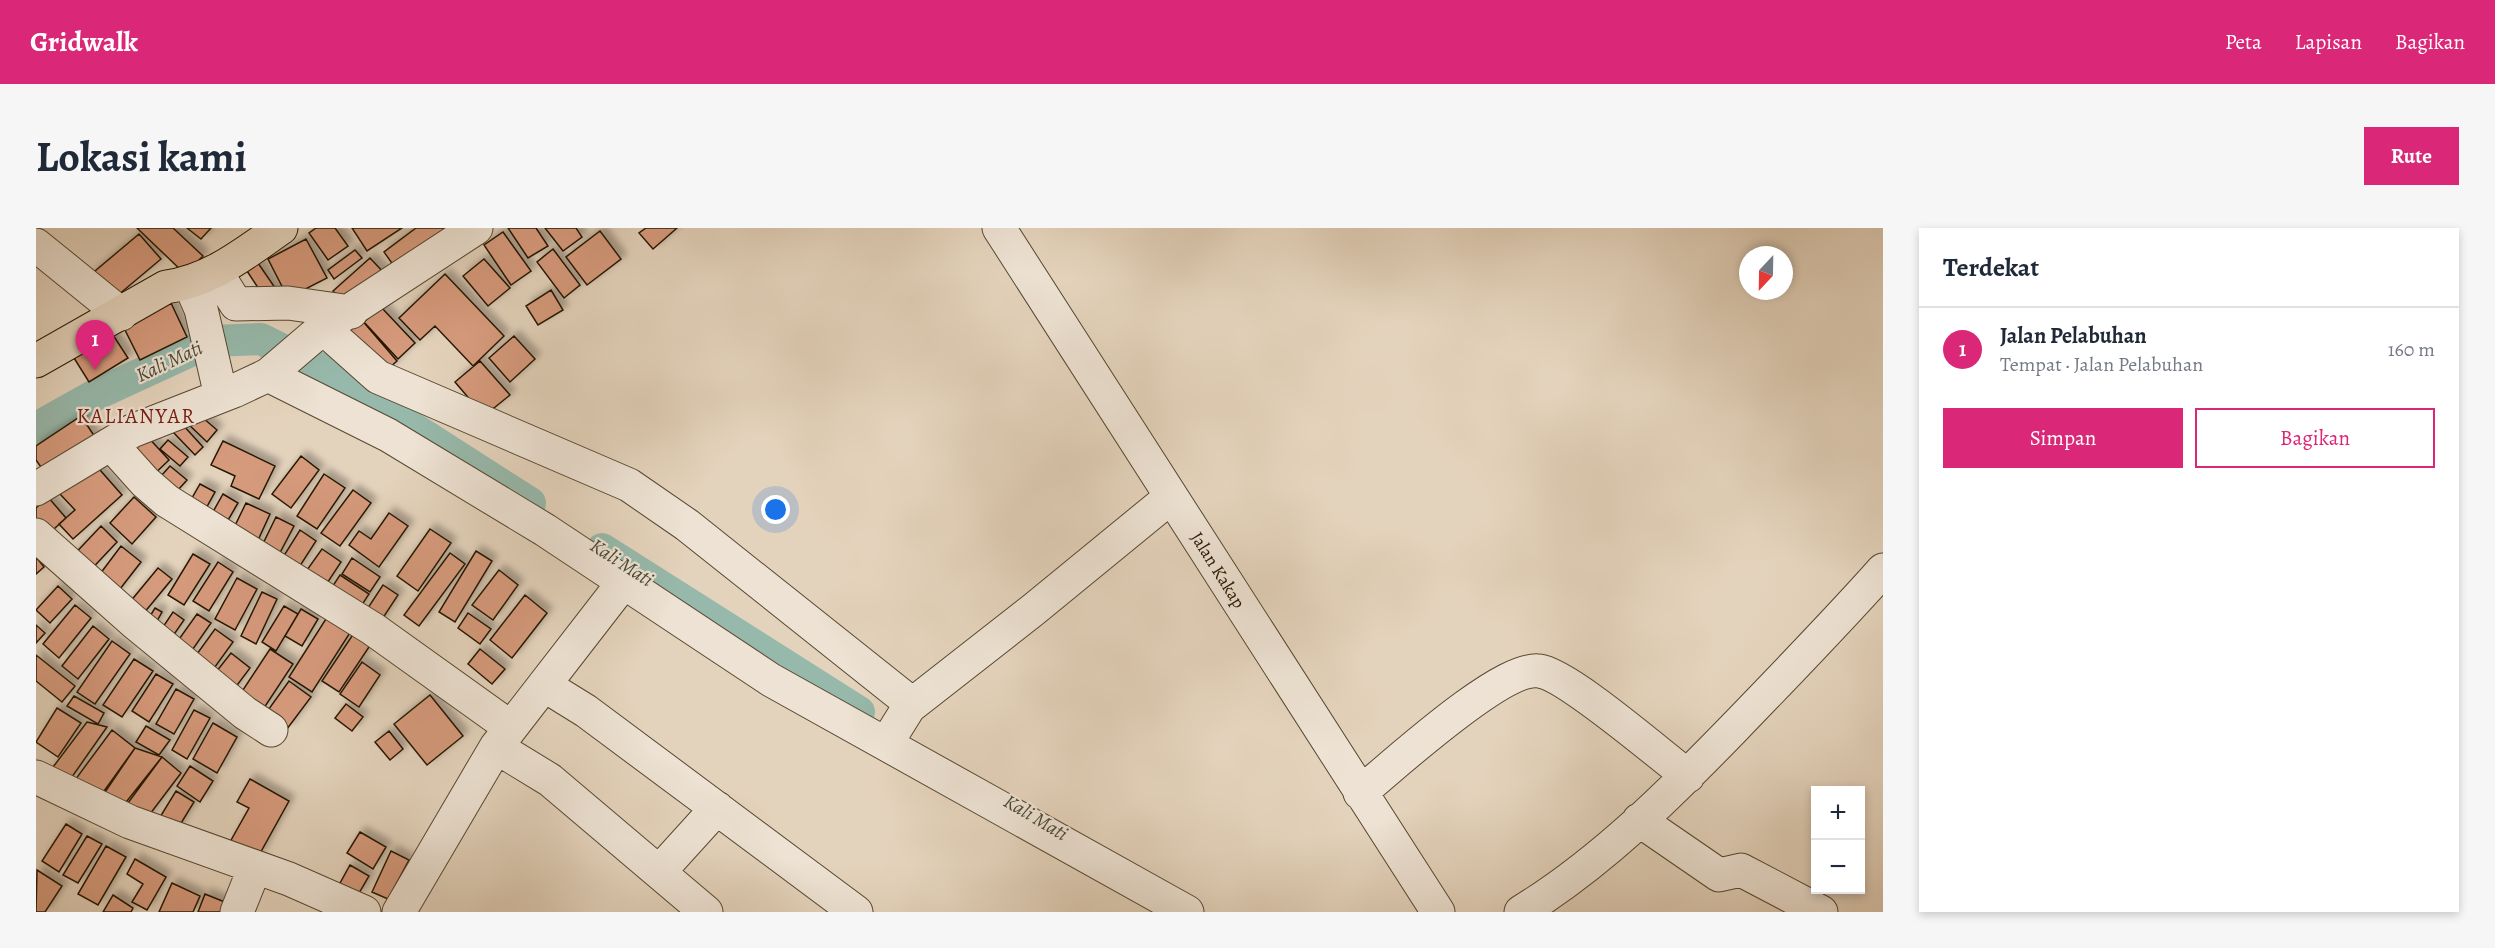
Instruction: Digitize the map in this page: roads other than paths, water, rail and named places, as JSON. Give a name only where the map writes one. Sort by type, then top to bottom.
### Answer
[{"type":"main road","points":[[36,361],[166,287],[202,288],[281,228]]},
{"type":"street","points":[[36,489],[132,431],[221,396],[276,367],[317,333],[476,228]]},
{"type":"street","name":"Jalan Kakap","points":[[999,228],[1438,912]]},
{"type":"street","points":[[36,245],[121,314]]},
{"type":"street","points":[[202,288],[236,304],[288,303],[351,312]]},
{"type":"street","points":[[202,288],[213,362],[221,396]]},
{"type":"street","points":[[317,333],[378,377],[629,485],[687,525],[899,724],[1187,912]]},
{"type":"street","points":[[276,367],[544,530],[771,680],[899,724]]},
{"type":"street","points":[[111,444],[145,482],[167,501],[373,629],[503,737],[549,780],[706,912]]},
{"type":"street","points":[[899,724],[1171,497]]},
{"type":"street","points":[[36,535],[134,622],[245,713],[271,730]]},
{"type":"street","points":[[1521,912],[1565,885],[1688,776],[1824,636],[1883,570]]},
{"type":"street","points":[[399,912],[503,737],[623,583]]},
{"type":"street","points":[[1360,793],[1476,699],[1528,670],[1541,671],[1567,683],[1688,776]]},
{"type":"street","points":[[543,684],[586,711],[856,912]]},
{"type":"street","points":[[36,777],[130,822],[255,867],[364,912]]},
{"type":"street","points":[[659,872],[717,808]]},
{"type":"street","points":[[1640,820],[1719,875],[1741,870],[1821,912]]},
{"type":"street","points":[[237,912],[255,867]]},
{"type":"waterway","name":"Kali Mati","points":[[36,428],[97,394],[212,341],[261,339],[321,369],[530,503]]},
{"type":"waterway","name":"Kali Mati","points":[[602,549],[859,712]]},
{"type":"place","name":"Jalan Pelabuhan","points":[[95,370]]},
{"type":"district","name":"KALIANYAR","points":[[136,416]]}]
